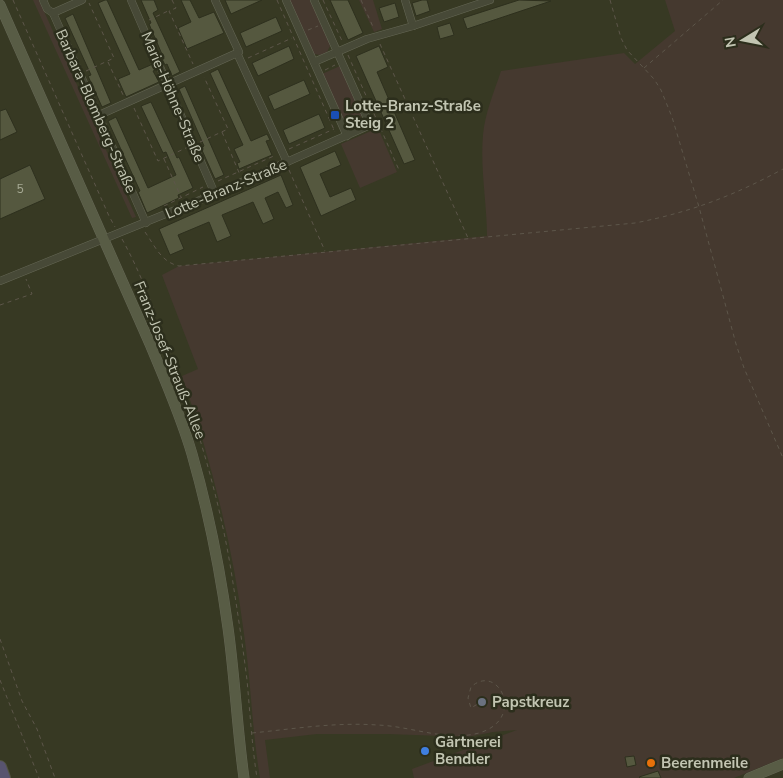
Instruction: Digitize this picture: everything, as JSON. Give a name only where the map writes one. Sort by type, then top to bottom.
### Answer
[{"type":"highway","points":[[0,766],[4,778]]},
{"type":"street","name":"Barbara-Blomberg-Straße","points":[[43,0],[47,8],[53,13],[94,104],[97,116],[143,224]]},
{"type":"street","points":[[53,13],[82,0]]},
{"type":"street","name":"Marie-Höhne-Straße","points":[[131,0],[214,194]]},
{"type":"street","points":[[215,0],[286,162]]},
{"type":"street","points":[[286,0],[347,136]]},
{"type":"street","points":[[314,0],[324,22],[341,50],[342,62]]},
{"type":"street","points":[[405,0],[413,26]]},
{"type":"street","points":[[314,62],[367,39],[413,26],[471,3],[490,0]]},
{"type":"street","name":"Franz-Josef-Strauß-Allee","points":[[0,5],[169,389],[192,454],[211,534],[224,601],[244,778]]},
{"type":"street","points":[[97,116],[237,53]]},
{"type":"street","name":"Lotte-Branz-Straße","points":[[0,280],[244,182],[370,125],[342,62]]},
{"type":"street","points":[[749,778],[783,764]]},
{"type":"path","points":[[80,74],[114,58],[88,0]]},
{"type":"path","points":[[142,23],[176,8],[172,0]]},
{"type":"path","points":[[277,0],[339,139]]},
{"type":"path","points":[[323,0],[341,50],[399,170]]},
{"type":"path","points":[[361,0],[468,238]]},
{"type":"path","points":[[610,0],[621,38],[627,50],[654,79],[666,102],[699,207],[736,344],[744,368],[783,458]]},
{"type":"path","points":[[644,68],[723,0]]},
{"type":"path","points":[[169,11],[197,71]]},
{"type":"path","points":[[301,33],[324,22]]},
{"type":"path","points":[[241,62],[294,38]]},
{"type":"path","points":[[107,61],[126,103]]},
{"type":"path","points":[[319,72],[342,62]]},
{"type":"path","points":[[158,209],[334,128]]},
{"type":"path","points":[[222,132],[244,182]]},
{"type":"path","points":[[164,158],[175,188],[181,198]]},
{"type":"path","points":[[286,162],[326,252]]},
{"type":"path","points":[[143,224],[162,257],[169,264],[179,266],[635,223],[699,207],[751,186],[783,170]]},
{"type":"path","points":[[0,305],[32,294],[23,271]]},
{"type":"path","points":[[0,639],[22,701],[36,729],[55,778]]},
{"type":"path","points":[[0,680],[39,778]]},
{"type":"path","points":[[251,733],[366,724],[387,725],[450,736],[466,735],[490,729],[498,722],[505,711],[504,695],[500,688],[493,683],[487,681],[475,683],[469,693],[469,704],[471,708],[481,702]]},
{"type":"shaded area","points":[[33,0],[39,0],[136,217],[132,218]]},
{"type":"shaded area","points":[[289,0],[310,0],[329,41],[330,46],[327,52],[320,55],[314,54]]},
{"type":"shaded area","points":[[359,0],[373,0],[382,29],[374,32]]},
{"type":"shaded area","points":[[665,0],[783,0],[783,758],[734,778],[414,778],[412,769],[517,730],[468,737],[317,734],[265,740],[270,778],[260,778],[246,652],[234,568],[220,504],[182,376],[198,369],[162,275],[179,266],[487,236],[482,160],[483,135],[488,111],[501,71],[624,53],[635,64],[675,31]]},
{"type":"shaded area","points":[[340,66],[361,115],[359,123],[351,127],[345,124],[322,74]]},
{"type":"shaded area","points":[[378,128],[397,172],[360,188],[341,144]]},
{"type":"building","points":[[107,0],[139,70],[153,64],[155,70],[153,71],[159,82],[126,97],[118,79],[130,74],[98,3]]},
{"type":"building","points":[[141,0],[154,0],[158,10],[153,13],[180,72],[172,76],[167,64],[165,65],[162,59],[164,59]]},
{"type":"building","points":[[181,0],[190,0],[199,18],[214,12],[224,33],[187,49],[178,28],[191,22]]},
{"type":"building","points":[[225,0],[262,0],[231,14]]},
{"type":"building","points":[[330,0],[348,0],[363,33],[348,40]]},
{"type":"building","points":[[427,0],[430,11],[416,16],[412,3]]},
{"type":"building","points":[[519,0],[551,1],[467,29],[463,18]]},
{"type":"building","points":[[395,3],[399,17],[384,22],[379,8]]},
{"type":"building","points":[[73,14],[111,103],[102,107],[88,76],[91,75],[65,18]]},
{"type":"building","points":[[276,17],[282,31],[246,47],[240,33]]},
{"type":"building","points":[[450,23],[454,35],[440,39],[437,27]]},
{"type":"building","points":[[289,46],[294,59],[258,76],[252,63]]},
{"type":"building","points":[[379,46],[388,67],[377,72],[415,160],[404,164],[356,56]]},
{"type":"building","points":[[218,69],[251,141],[267,134],[270,140],[266,141],[272,155],[239,169],[237,163],[240,162],[234,149],[243,145],[210,73]]},
{"type":"building","points":[[304,80],[310,94],[274,110],[268,96]]},
{"type":"building","points":[[185,86],[224,175],[215,179],[201,148],[204,146],[179,89]]},
{"type":"building","points":[[151,102],[193,188],[178,195],[179,198],[147,213],[138,192],[140,191],[108,121],[116,117],[148,188],[176,175],[166,152],[163,153],[141,106]]},
{"type":"building","points":[[6,109],[17,132],[0,140],[0,111]]},
{"type":"building","points":[[319,114],[325,128],[289,144],[283,130]]},
{"type":"building","points":[[335,151],[341,165],[320,174],[330,197],[351,188],[356,200],[321,216],[300,167]]},
{"type":"building","points":[[30,165],[45,199],[0,219],[0,179]]},
{"type":"building","points":[[281,175],[293,205],[286,208],[278,192],[265,198],[274,219],[263,224],[253,202],[222,215],[231,236],[217,242],[209,222],[178,235],[184,249],[170,255],[159,229]]},
{"type":"building","points":[[634,756],[636,765],[627,767],[625,757]]},
{"type":"building","name":"Beerenmeile","points":[[658,771],[661,778],[639,777]]},
{"type":"place","name":"Lotte-Branz-Straße Steig 2","points":[[335,115]]},
{"type":"place","name":"Papstkreuz","points":[[482,702]]},
{"type":"place","name":"Gärtnerei Bendler","points":[[425,751]]},
{"type":"place","name":"Beerenmeile","points":[[651,763]]}]
